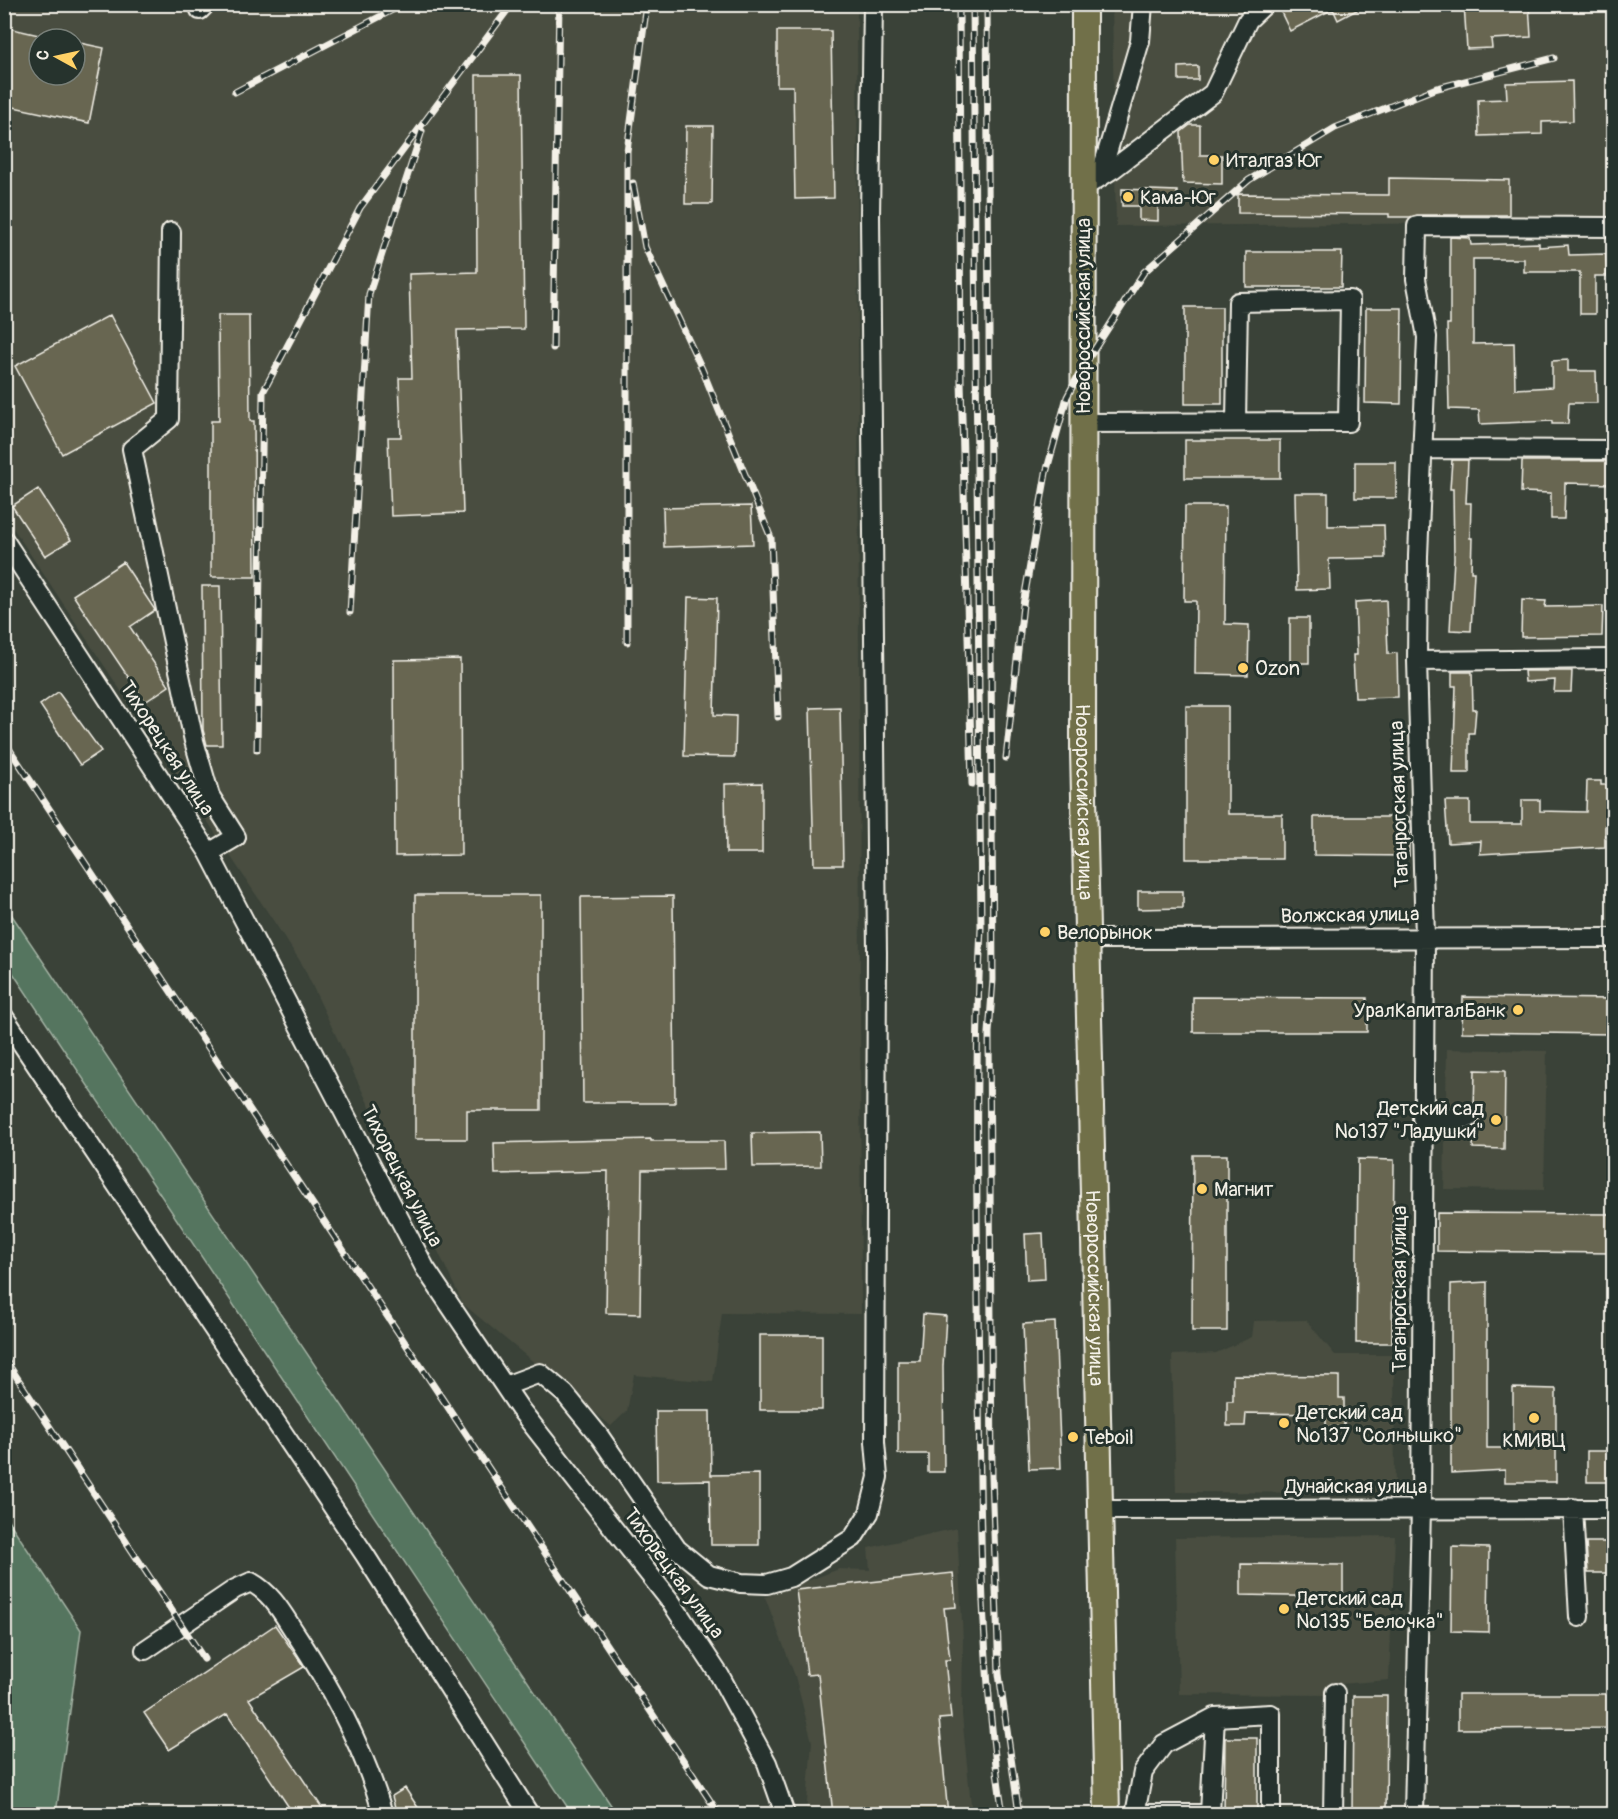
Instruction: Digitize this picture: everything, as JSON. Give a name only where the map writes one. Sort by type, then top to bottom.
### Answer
[{"type":"main road","name":"Новороссийская улица","points":[[1084,4],[1091,183],[1083,423],[1083,752],[1107,1815]]},
{"type":"street","points":[[505,1386],[540,1373],[565,1394],[600,1437],[677,1549],[709,1575],[741,1583],[767,1584],[791,1577],[853,1538],[868,1513],[878,1477],[875,1442],[877,952],[870,216],[873,4]]},
{"type":"street","points":[[1091,183],[1140,41],[1143,4]]},
{"type":"street","points":[[1091,183],[1213,93],[1248,20],[1265,4]]},
{"type":"street","name":"Таганрогская улица","points":[[1414,1815],[1421,1508],[1425,937],[1417,661],[1427,337],[1416,279],[1417,226],[1614,227]]},
{"type":"street","points":[[171,232],[169,419],[132,449],[194,741],[210,796],[236,837],[209,854]]},
{"type":"street","points":[[1083,423],[1348,422],[1350,300],[1239,302],[1236,422]]},
{"type":"street","points":[[1423,449],[1614,450]]},
{"type":"street","name":"Тихорецкая улица","points":[[4,540],[209,854],[425,1268],[505,1386],[671,1602],[720,1676],[767,1763],[785,1815]]},
{"type":"street","points":[[1417,661],[1614,660]]},
{"type":"street","name":"Волжская улица","points":[[1088,939],[1614,938]]},
{"type":"street","points":[[4,1017],[365,1556],[529,1815]]},
{"type":"street","points":[[1422,1118],[1469,1118]]},
{"type":"street","points":[[1573,1509],[1579,1617]]},
{"type":"street","name":"Дунайская улица","points":[[1099,1510],[1614,1509]]},
{"type":"street","points":[[145,1650],[235,1589],[251,1582],[268,1592],[331,1686],[374,1783],[383,1815]]},
{"type":"street","points":[[1333,1815],[1335,1693]]},
{"type":"street","points":[[1215,1717],[1210,1814],[1131,1814],[1143,1772],[1164,1744],[1215,1717],[1271,1714],[1271,1815]]},
{"type":"shaded area","points":[[4,5],[857,5],[861,1314],[722,1313],[713,1382],[634,1375],[627,1411],[611,1426],[463,1304],[302,964],[5,516]]},
{"type":"shaded area","points":[[1112,5],[1613,5],[1613,222],[1116,226]]},
{"type":"shaded area","name":"Детский сад №137 \"Ладушки\"","points":[[1447,1049],[1547,1051],[1544,1190],[1444,1189]]},
{"type":"shaded area","name":"Детский сад №137 \"Солнышко\"","points":[[1306,1320],[1335,1355],[1394,1355],[1395,1493],[1176,1492],[1172,1355],[1216,1353],[1252,1337],[1254,1321]]},
{"type":"shaded area","points":[[957,1528],[963,1640],[962,1715],[972,1814],[806,1814],[812,1742],[795,1676],[765,1597],[839,1569],[870,1570],[868,1548]]},
{"type":"shaded area","name":"Детский сад №135 \"Белочка\"","points":[[1395,1536],[1389,1680],[1328,1685],[1327,1695],[1179,1694],[1175,1538]]},
{"type":"green space","points":[[4,905],[617,1814],[572,1814],[5,961]]},
{"type":"green space","points":[[4,1514],[81,1630],[56,1814],[5,1814]]},
{"type":"building","points":[[1277,4],[1368,4],[1338,20],[1333,9],[1290,31]]},
{"type":"building","points":[[1464,4],[1529,4],[1531,37],[1491,39],[1492,48],[1467,49]]},
{"type":"building","points":[[4,27],[27,32],[27,87],[87,87],[87,44],[104,48],[89,123],[4,105]]},
{"type":"building","points":[[777,31],[831,31],[834,198],[795,199],[793,86],[777,86]]},
{"type":"building","points":[[1198,66],[1198,80],[1179,80],[1179,67]]},
{"type":"building","points":[[476,75],[521,75],[524,329],[457,330],[463,513],[391,516],[388,437],[401,437],[399,378],[412,378],[409,274],[477,272]]},
{"type":"building","points":[[1572,81],[1573,121],[1542,122],[1542,134],[1479,136],[1478,100],[1507,99],[1506,83]]},
{"type":"building","points":[[1190,125],[1200,125],[1200,155],[1222,155],[1222,184],[1183,183],[1181,132]]},
{"type":"building","points":[[686,126],[713,126],[712,204],[685,204]]},
{"type":"building","points":[[1389,178],[1509,180],[1509,215],[1389,217],[1389,214],[1238,213],[1238,194],[1389,195]]},
{"type":"building","points":[[1122,189],[1177,191],[1177,205],[1158,205],[1158,221],[1139,220],[1139,206],[1122,206]]},
{"type":"building","points":[[1450,237],[1470,238],[1471,245],[1539,243],[1539,247],[1568,245],[1569,255],[1606,254],[1607,276],[1595,276],[1595,314],[1580,314],[1580,272],[1524,272],[1524,259],[1473,259],[1473,344],[1514,343],[1515,389],[1552,387],[1552,361],[1568,360],[1568,371],[1596,371],[1597,403],[1569,403],[1568,424],[1552,424],[1552,421],[1480,424],[1479,410],[1449,409],[1447,324],[1450,324]]},
{"type":"building","points":[[1246,252],[1342,252],[1341,287],[1246,287]]},
{"type":"building","points":[[1185,307],[1222,307],[1222,404],[1185,404]]},
{"type":"building","points":[[1366,308],[1402,308],[1401,404],[1365,403]]},
{"type":"building","points":[[110,315],[157,403],[62,454],[15,366]]},
{"type":"building","points":[[218,315],[249,315],[250,421],[254,421],[255,577],[211,577],[211,421],[219,421]]},
{"type":"building","points":[[1185,440],[1280,440],[1280,478],[1185,478]]},
{"type":"building","points":[[1452,460],[1468,460],[1466,503],[1471,503],[1471,572],[1474,572],[1471,631],[1450,630],[1454,558],[1453,489],[1450,489]]},
{"type":"building","points":[[1522,461],[1614,461],[1614,484],[1565,483],[1564,519],[1551,519],[1551,493],[1521,492]]},
{"type":"building","points":[[1355,462],[1396,462],[1396,498],[1355,498]]},
{"type":"building","points":[[38,489],[71,540],[45,556],[12,506]]},
{"type":"building","points":[[1295,493],[1328,493],[1328,526],[1384,525],[1385,558],[1329,559],[1330,589],[1297,590]]},
{"type":"building","points":[[751,506],[753,544],[664,547],[663,508]]},
{"type":"building","points":[[1185,506],[1226,506],[1225,624],[1249,625],[1248,675],[1195,674],[1196,601],[1184,601]]},
{"type":"building","points":[[123,562],[155,610],[130,627],[169,686],[145,702],[73,595]]},
{"type":"building","points":[[202,586],[220,586],[222,745],[207,745],[203,730]]},
{"type":"building","points":[[688,597],[717,598],[714,715],[736,716],[735,757],[684,756]]},
{"type":"building","points":[[1386,600],[1388,654],[1397,653],[1398,697],[1355,698],[1353,655],[1357,655],[1355,602]]},
{"type":"building","points":[[1522,600],[1546,601],[1545,607],[1603,606],[1602,636],[1521,637]]},
{"type":"building","points":[[1290,618],[1309,618],[1309,663],[1290,663]]},
{"type":"building","points":[[460,659],[461,855],[395,856],[394,660]]},
{"type":"building","points":[[1524,671],[1572,671],[1571,692],[1554,692],[1555,680],[1525,682]]},
{"type":"building","points":[[1452,672],[1472,672],[1473,709],[1476,709],[1474,733],[1469,733],[1469,773],[1453,773],[1456,686],[1452,686]]},
{"type":"building","points":[[58,692],[101,751],[80,765],[40,705]]},
{"type":"building","points":[[1186,706],[1228,706],[1228,814],[1282,814],[1282,859],[1186,859]]},
{"type":"building","points":[[840,707],[843,865],[814,865],[810,708]]},
{"type":"building","points":[[1587,781],[1601,781],[1601,785],[1614,785],[1614,825],[1605,825],[1605,847],[1480,854],[1481,841],[1448,843],[1445,801],[1470,801],[1470,824],[1522,824],[1522,800],[1540,800],[1540,811],[1586,812]]},
{"type":"building","points":[[762,783],[762,853],[726,853],[725,784]]},
{"type":"building","points":[[1314,817],[1409,817],[1409,856],[1314,855]]},
{"type":"building","points":[[1138,891],[1183,891],[1183,908],[1138,909]]},
{"type":"building","points":[[415,895],[541,895],[541,1110],[467,1110],[467,1139],[415,1139]]},
{"type":"building","points":[[673,896],[675,1103],[583,1103],[581,897]]},
{"type":"building","points":[[1193,997],[1367,998],[1367,1032],[1193,1032]]},
{"type":"building","points":[[1463,997],[1614,999],[1614,1034],[1462,1032]]},
{"type":"building","points":[[1475,1070],[1505,1071],[1504,1149],[1473,1148],[1474,1128],[1480,1119],[1474,1108]]},
{"type":"building","points":[[820,1132],[821,1166],[753,1167],[752,1133]]},
{"type":"building","points":[[651,1139],[651,1141],[724,1141],[725,1169],[642,1170],[640,1314],[606,1313],[608,1171],[495,1174],[494,1143]]},
{"type":"building","points":[[1193,1155],[1227,1155],[1227,1331],[1192,1331]]},
{"type":"building","points":[[1358,1159],[1394,1160],[1392,1343],[1356,1343]]},
{"type":"building","points":[[1437,1213],[1614,1214],[1614,1253],[1437,1251]]},
{"type":"building","points":[[1043,1233],[1045,1279],[1027,1280],[1025,1234]]},
{"type":"building","points":[[1487,1282],[1487,1448],[1513,1448],[1513,1388],[1556,1389],[1556,1482],[1505,1482],[1505,1470],[1451,1473],[1451,1284]]},
{"type":"building","points":[[923,1314],[946,1316],[943,1366],[944,1472],[928,1472],[928,1454],[898,1454],[898,1361],[920,1361]]},
{"type":"building","points":[[1055,1322],[1061,1468],[1029,1469],[1023,1324]]},
{"type":"building","points":[[760,1335],[822,1335],[822,1410],[760,1410]]},
{"type":"building","points":[[1233,1375],[1339,1376],[1339,1398],[1344,1398],[1344,1427],[1326,1427],[1326,1414],[1246,1413],[1245,1426],[1227,1426],[1227,1401],[1233,1401]]},
{"type":"building","points":[[656,1411],[710,1411],[711,1475],[759,1474],[759,1545],[711,1545],[710,1480],[657,1481]]},
{"type":"building","points":[[1587,1451],[1614,1451],[1614,1482],[1587,1482]]},
{"type":"building","points":[[1586,1542],[1614,1542],[1614,1573],[1588,1573]]},
{"type":"building","points":[[1452,1547],[1489,1548],[1488,1632],[1451,1631]]},
{"type":"building","points":[[1241,1564],[1343,1565],[1343,1597],[1241,1595]]},
{"type":"building","points":[[953,1573],[956,1607],[944,1608],[950,1660],[945,1660],[951,1718],[939,1719],[948,1815],[833,1815],[818,1674],[807,1675],[796,1590]]},
{"type":"building","points":[[275,1625],[304,1667],[249,1699],[327,1815],[294,1815],[227,1714],[169,1750],[144,1713]]},
{"type":"building","points":[[1458,1694],[1614,1694],[1614,1728],[1458,1729]]},
{"type":"building","points":[[1353,1696],[1387,1696],[1386,1815],[1352,1815]]},
{"type":"building","points":[[1225,1738],[1257,1738],[1257,1815],[1224,1815]]},
{"type":"building","points":[[405,1788],[423,1815],[397,1815],[392,1796]]},
{"type":"railway","points":[[235,92],[404,4]]},
{"type":"railway","points":[[257,750],[263,392],[360,208],[512,4]]},
{"type":"railway","points":[[553,348],[559,4]]},
{"type":"railway","points":[[627,642],[627,151],[647,4]]},
{"type":"railway","points":[[959,4],[961,381],[972,784]]},
{"type":"railway","points":[[973,4],[981,927],[977,1039],[980,1486],[986,1651],[995,1760],[1003,1814]]},
{"type":"railway","points":[[987,4],[993,980],[989,1033],[992,1476],[999,1674],[1019,1814]]},
{"type":"railway","points":[[1006,758],[1023,605],[1046,473],[1067,397],[1083,367],[1144,272],[1249,180],[1335,128],[1434,89],[1554,58]]},
{"type":"railway","points":[[350,612],[369,294],[422,131]]},
{"type":"railway","points":[[633,183],[645,247],[702,369],[771,538],[778,717]]},
{"type":"railway","points":[[4,741],[719,1814]]},
{"type":"railway","points":[[4,1358],[204,1659]]},
{"type":"place","name":"Италгаз Юг","points":[[1214,160]]},
{"type":"place","name":"Кама-Юг","points":[[1128,197]]},
{"type":"place","name":"Ozon","points":[[1243,668]]},
{"type":"place","name":"Велорынок","points":[[1045,932]]},
{"type":"place","name":"УралКапиталБанк","points":[[1518,1010]]},
{"type":"place","name":"Детский сад №137 \"Ладушки\"","points":[[1496,1120]]},
{"type":"place","name":"Магнит","points":[[1202,1189]]},
{"type":"place","name":"КМИВЦ","points":[[1534,1418]]},
{"type":"place","name":"Детский сад №137 \"Солнышко\"","points":[[1284,1423]]},
{"type":"place","name":"Teboil","points":[[1073,1437]]},
{"type":"place","name":"Детский сад №135 \"Белочка\"","points":[[1284,1609]]}]
